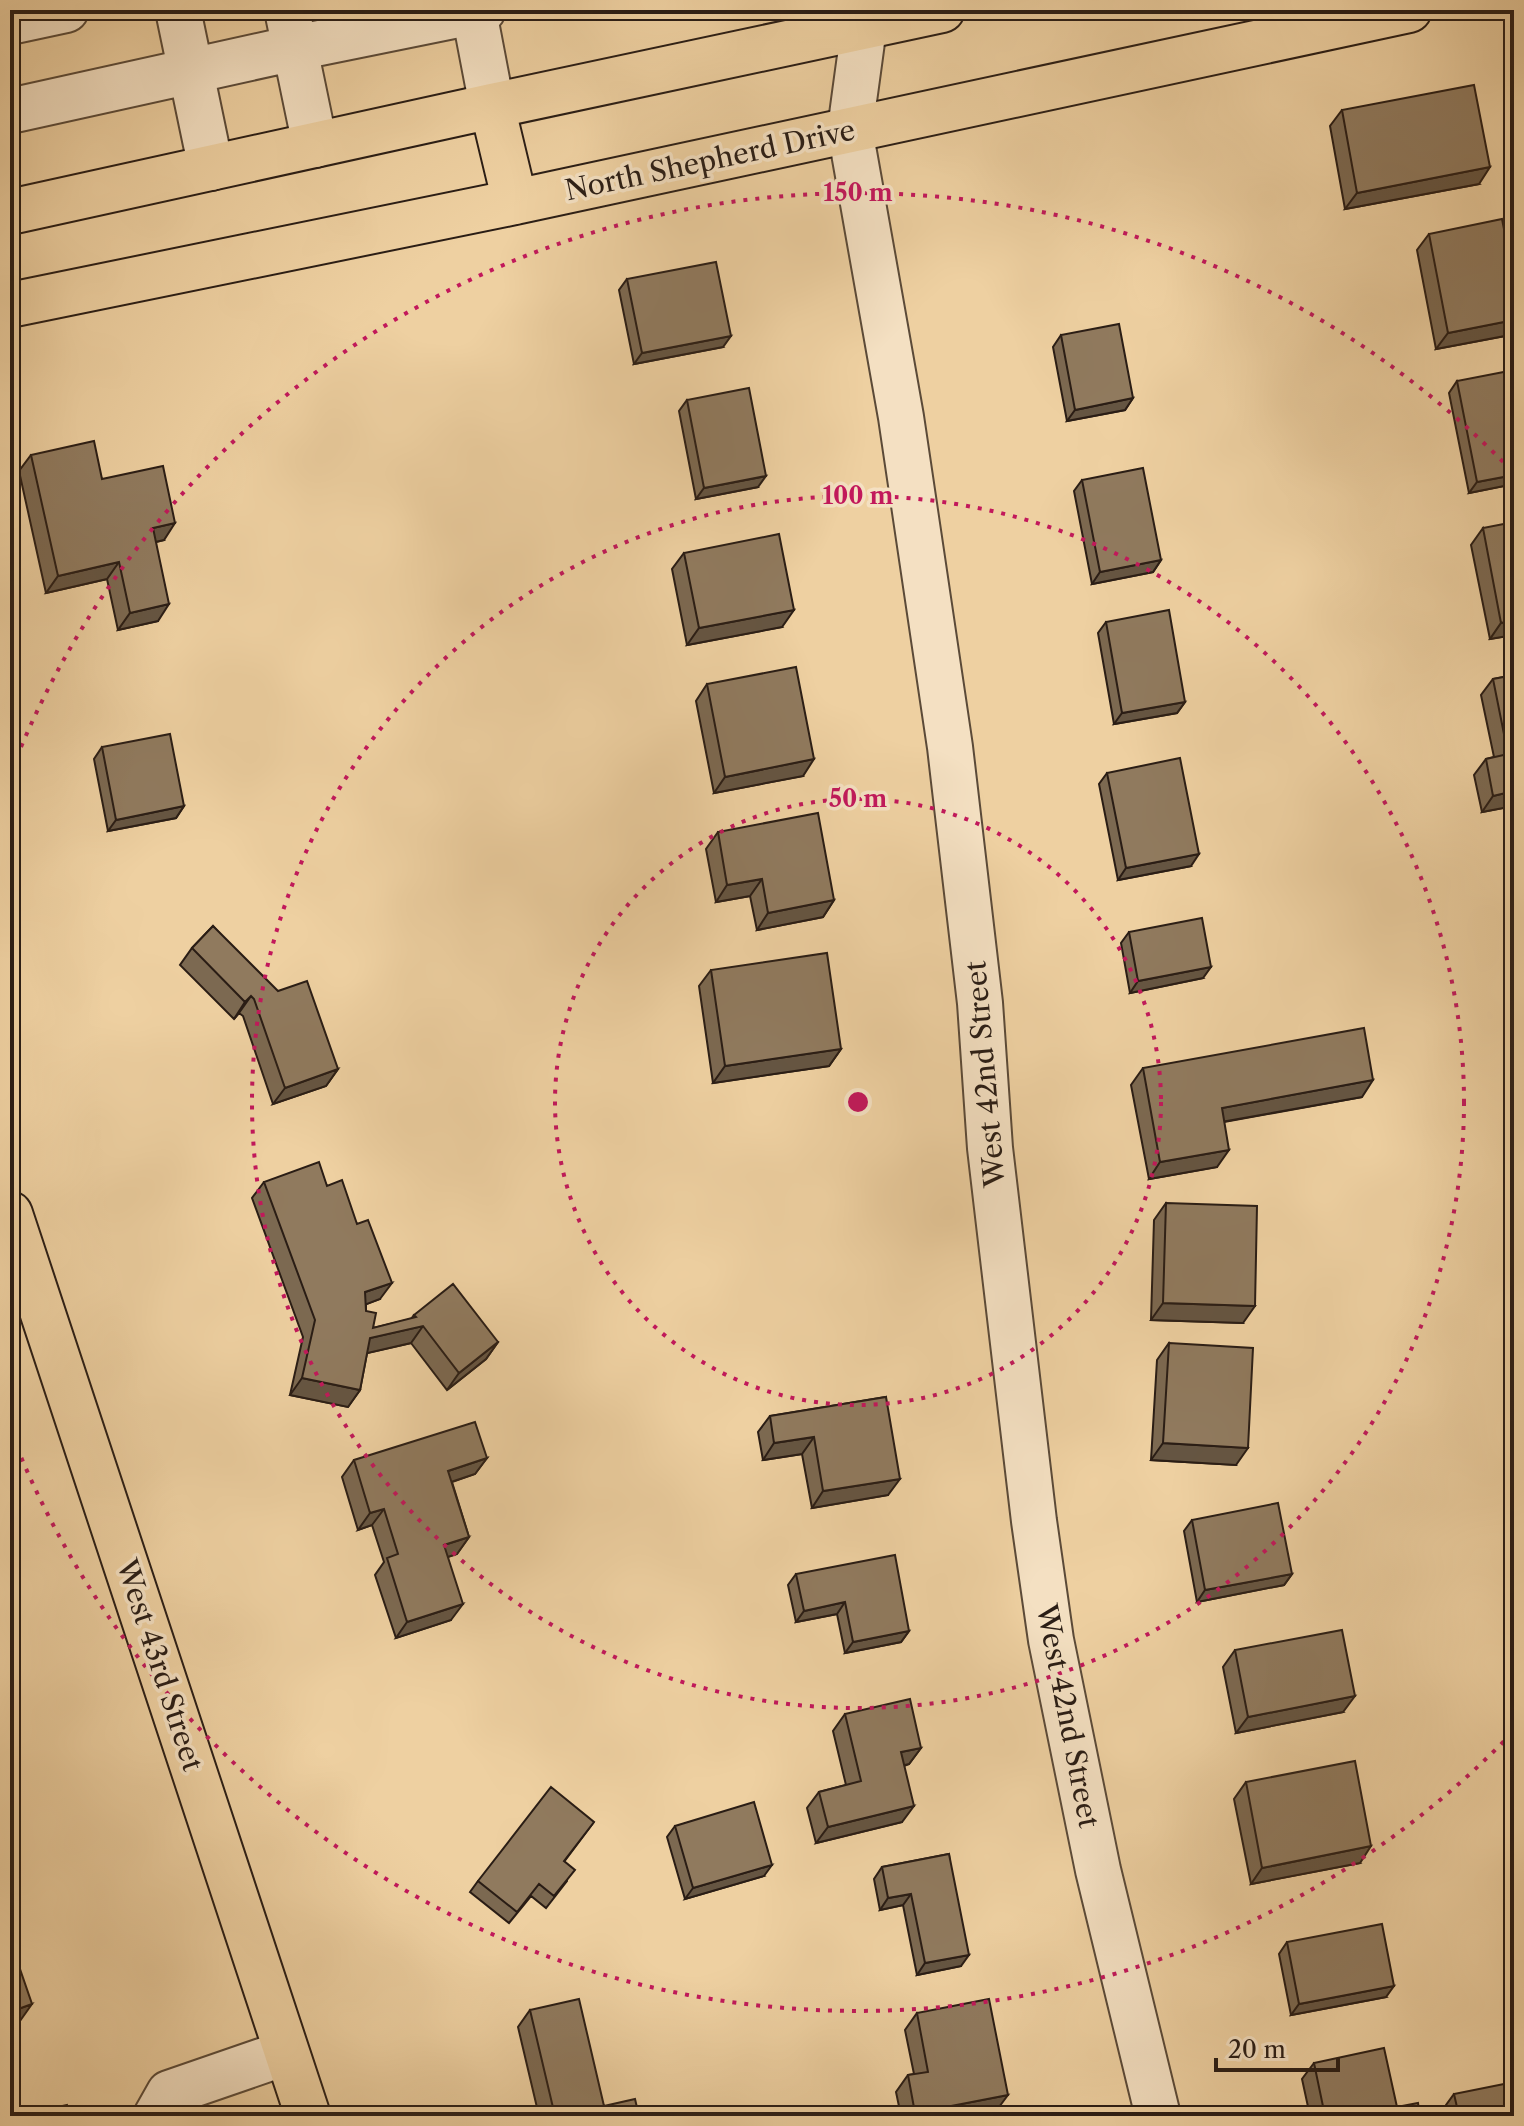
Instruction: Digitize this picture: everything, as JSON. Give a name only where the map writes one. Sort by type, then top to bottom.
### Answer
[{"type":"main road","points":[[10,212],[492,106],[863,18],[942,10]]},
{"type":"main road","name":"North Shepherd Drive","points":[[10,305],[515,202],[1409,10]]},
{"type":"main road","points":[[492,106],[515,202]]},
{"type":"main road","name":"West 43rd Street","points":[[10,1214],[308,2116]]},
{"type":"street","points":[[10,22],[66,10]]},
{"type":"street","points":[[178,10],[211,168]]},
{"type":"street","points":[[10,111],[191,71],[291,29],[479,11],[492,106]]},
{"type":"street","name":"West 42nd Street","points":[[863,18],[850,130],[901,417],[950,747],[980,1003],[990,1148],[1034,1521],[1051,1640],[1098,1870],[1158,2116]]},
{"type":"street","points":[[291,29],[315,145]]},
{"type":"street","points":[[156,2116],[169,2093],[285,2053]]},
{"type":"building","points":[[1474,85],[1490,167],[1357,193],[1342,110]]},
{"type":"building","points":[[1502,219],[1514,279],[1514,320],[1448,333],[1429,234]]},
{"type":"building","points":[[716,262],[731,336],[642,353],[627,279]]},
{"type":"building","points":[[1119,324],[1133,398],[1075,410],[1061,335]]},
{"type":"building","points":[[1514,370],[1514,475],[1477,482],[1457,381]]},
{"type":"building","points":[[749,388],[766,476],[704,488],[687,400]]},
{"type":"building","points":[[94,441],[102,479],[163,466],[175,523],[153,528],[169,604],[130,613],[119,562],[58,576],[31,455]]},
{"type":"building","points":[[1143,468],[1161,560],[1100,572],[1082,480]]},
{"type":"building","points":[[1514,522],[1514,620],[1501,623],[1483,528]]},
{"type":"building","points":[[779,534],[794,610],[699,628],[684,553]]},
{"type":"building","points":[[1169,610],[1185,702],[1122,713],[1106,622]]},
{"type":"building","points":[[796,667],[814,759],[725,777],[707,684]]},
{"type":"building","points":[[1514,675],[1514,791],[1493,796],[1486,759],[1508,754],[1493,679]]},
{"type":"building","points":[[170,734],[184,806],[116,820],[102,747]]},
{"type":"building","points":[[1180,758],[1199,854],[1126,868],[1107,773]]},
{"type":"building","points":[[818,813],[834,900],[768,913],[762,879],[727,885],[718,832]]},
{"type":"building","points":[[1202,918],[1211,967],[1138,981],[1129,932]]},
{"type":"building","points":[[213,926],[278,991],[307,981],[338,1069],[285,1088],[254,999],[251,996],[245,1002],[192,948]]},
{"type":"building","points":[[827,953],[841,1049],[725,1066],[711,970]]},
{"type":"building","points":[[1364,1028],[1373,1080],[1222,1108],[1229,1150],[1160,1162],[1143,1068]]},
{"type":"building","points":[[319,1162],[327,1186],[342,1180],[357,1224],[368,1220],[392,1283],[365,1292],[366,1311],[376,1313],[373,1328],[416,1317],[414,1315],[453,1284],[498,1342],[459,1373],[423,1326],[370,1338],[360,1390],[302,1378],[315,1320],[264,1182]]},
{"type":"building","points":[[1166,1203],[1257,1206],[1255,1306],[1163,1303]]},
{"type":"building","points":[[1169,1343],[1253,1348],[1248,1448],[1163,1443]]},
{"type":"building","points":[[886,1397],[900,1479],[823,1491],[814,1437],[774,1443],[770,1416]]},
{"type":"building","points":[[475,1422],[487,1458],[448,1471],[469,1537],[444,1545],[463,1604],[407,1622],[387,1558],[398,1554],[384,1509],[370,1513],[354,1460]]},
{"type":"building","points":[[1278,1503],[1292,1574],[1205,1590],[1192,1520]]},
{"type":"building","points":[[895,1555],[909,1631],[853,1642],[845,1602],[804,1611],[796,1574]]},
{"type":"building","points":[[1342,1630],[1355,1696],[1248,1717],[1235,1650]]},
{"type":"building","points":[[910,1699],[921,1748],[901,1752],[914,1806],[828,1827],[819,1792],[861,1781],[845,1714]]},
{"type":"building","points":[[1355,1761],[1371,1846],[1262,1868],[1246,1782]]},
{"type":"building","points":[[551,1787],[594,1822],[564,1861],[575,1870],[554,1896],[539,1884],[517,1912],[478,1881]]},
{"type":"building","points":[[754,1802],[772,1865],[693,1888],[675,1826]]},
{"type":"building","points":[[949,1854],[969,1955],[925,1963],[911,1894],[888,1898],[882,1867]]},
{"type":"building","points":[[1382,1924],[1394,1986],[1299,2004],[1287,1942]]},
{"type":"building","points":[[10,1940],[32,2004],[10,2012]]},
{"type":"building","points":[[579,1999],[604,2106],[635,2099],[639,2116],[555,2116],[530,2010]]},
{"type":"building","points":[[989,1999],[1008,2095],[915,2113],[908,2075],[928,2072],[917,2013]]},
{"type":"building","points":[[1384,2048],[1397,2107],[1418,2103],[1420,2116],[1325,2116],[1314,2063]]},
{"type":"building","points":[[1514,2082],[1514,2116],[1459,2116],[1454,2094]]},
{"type":"building","points":[[67,2105],[70,2116],[18,2116]]}]
